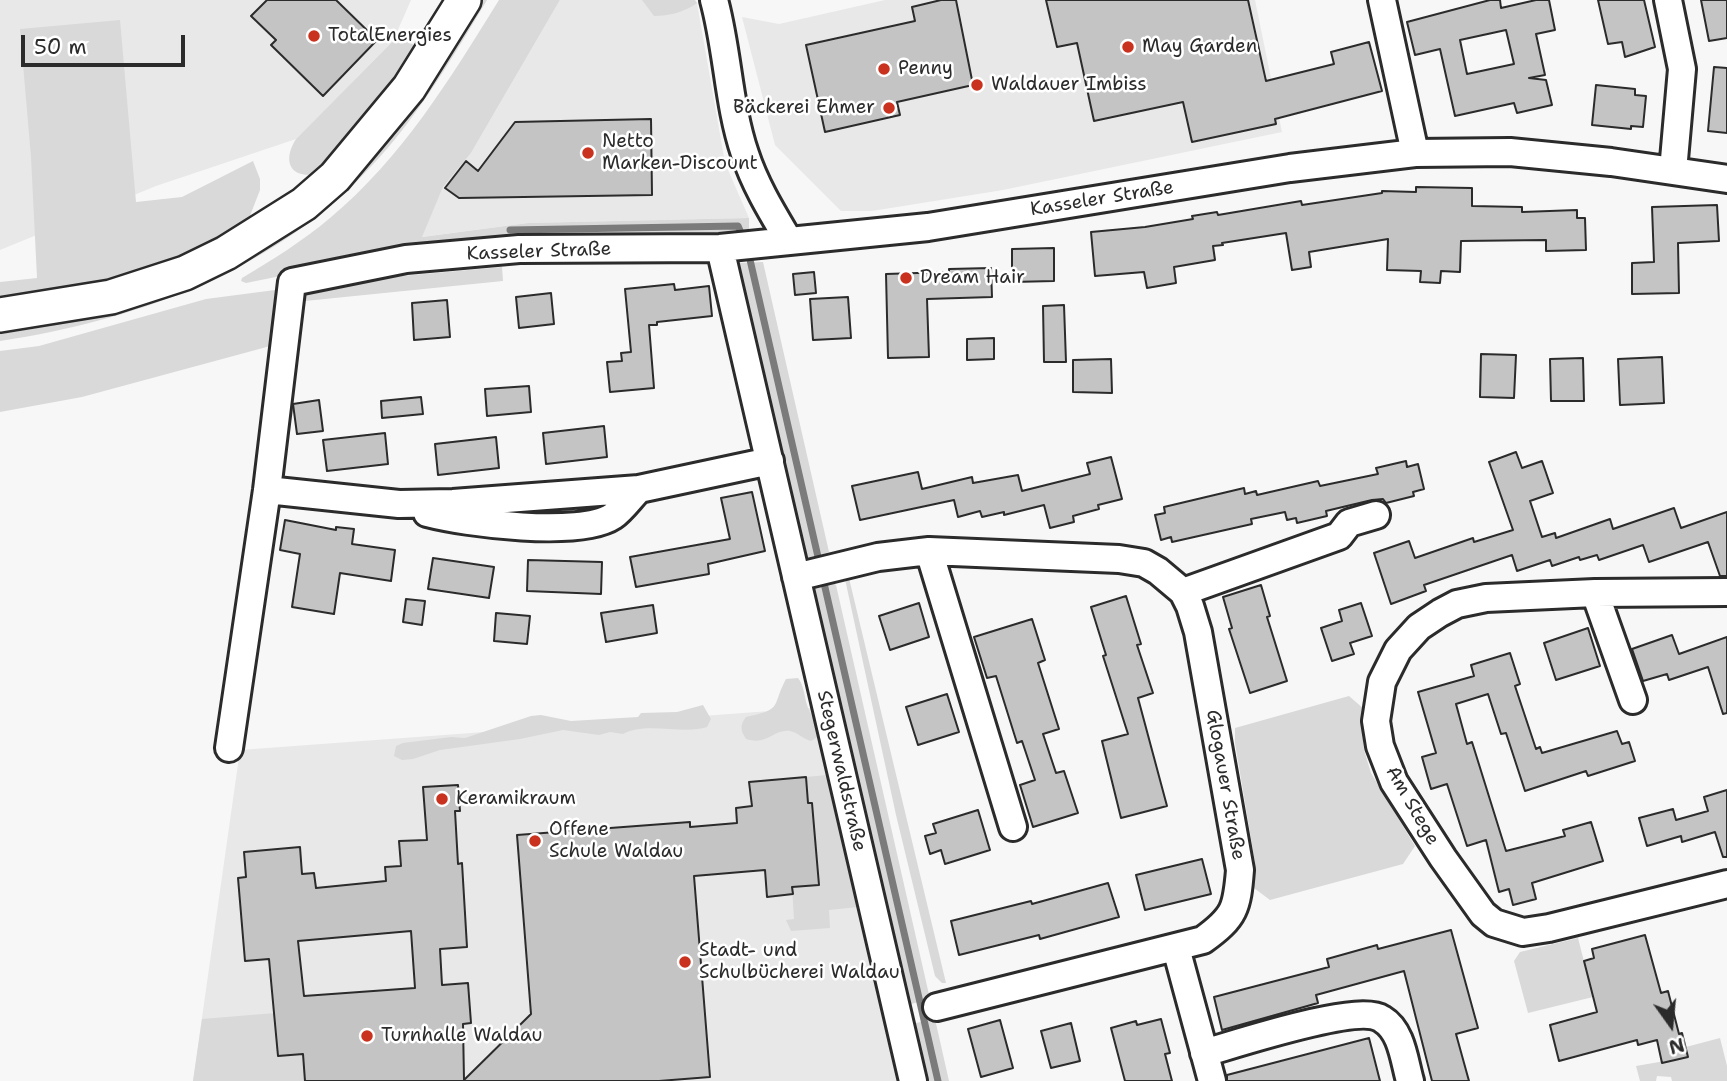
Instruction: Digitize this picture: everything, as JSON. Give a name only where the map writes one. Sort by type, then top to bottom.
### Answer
[{"type":"street","points":[[0,315],[111,297],[184,273],[226,253],[304,204],[335,177],[409,88],[464,0]]},
{"type":"street","points":[[713,0],[724,44],[734,113],[745,156],[789,242]]},
{"type":"street","points":[[1382,0],[1415,153]]},
{"type":"street","points":[[1668,0],[1682,69],[1673,171]]},
{"type":"street","name":"Kasseler Straße","points":[[267,490],[292,282],[406,259],[519,249],[739,247],[928,228],[1290,167],[1415,153],[1510,152],[1727,179]]},
{"type":"street","name":"Stegerwaldstraße","points":[[739,247],[770,461],[812,572],[914,1081]]},
{"type":"street","points":[[229,748],[267,490],[399,504],[453,503],[639,489],[770,461]]},
{"type":"street","points":[[812,572],[878,557],[929,551],[1119,559],[1144,563],[1170,579],[1183,592],[1339,536],[1349,523],[1376,515]]},
{"type":"street","points":[[929,551],[1013,827]]},
{"type":"street","name":"Glogauer Straße","points":[[937,1007],[1203,940],[1224,925],[1237,902],[1240,870],[1198,632],[1183,592]]},
{"type":"street","name":"Am Stege","points":[[1727,592],[1595,593],[1476,600],[1457,604],[1419,627],[1398,650],[1382,682],[1376,722],[1380,746],[1394,782],[1483,914],[1506,928],[1523,932],[1549,928],[1727,884]]},
{"type":"street","points":[[1595,593],[1633,701]]},
{"type":"street","points":[[1176,947],[1212,1081]]},
{"type":"street","points":[[1204,1053],[1338,1017],[1370,1014],[1383,1019],[1396,1033],[1410,1081]]},
{"type":"shaded area","points":[[0,0],[411,0],[393,41],[296,139],[156,186],[0,250]]},
{"type":"shaded area","points":[[479,0],[487,0],[445,70],[380,157],[324,211],[283,241],[194,288],[147,306],[99,321],[0,341],[0,334],[92,315],[231,265]]},
{"type":"shaded area","points":[[499,0],[560,0],[471,153],[443,187],[422,237],[528,223],[749,218],[749,232],[735,238],[409,250],[246,283],[241,281],[320,226],[380,170],[443,88]]},
{"type":"shaded area","points":[[560,0],[690,0],[697,3],[725,163],[749,218],[528,223],[421,237],[443,187],[471,153]]},
{"type":"shaded area","points":[[642,0],[695,0],[697,3],[677,13],[654,16]]},
{"type":"shaded area","points":[[885,0],[1255,0],[1282,132],[1003,190],[872,211],[841,211],[775,145],[742,17],[779,24]]},
{"type":"shaded area","points":[[120,20],[136,202],[182,197],[253,161],[260,179],[260,190],[248,221],[176,261],[118,281],[0,301],[0,282],[37,278],[31,157],[20,29]]},
{"type":"shaded area","points":[[402,38],[411,43],[416,52],[400,78],[317,174],[300,174],[295,171],[289,161],[296,139],[393,41]]},
{"type":"shaded area","points":[[763,262],[829,552],[808,559],[805,559],[738,263]]},
{"type":"shaded area","points":[[502,267],[503,281],[305,301],[309,286],[313,284]]},
{"type":"shaded area","points":[[275,290],[281,294],[274,345],[82,397],[0,412],[0,351],[39,346],[206,299]]},
{"type":"shaded area","points":[[848,574],[946,983],[942,983],[935,976],[896,815],[845,579]]},
{"type":"shaded area","points":[[832,582],[836,585],[930,999],[907,1005],[812,591],[812,587]]},
{"type":"shaded area","points":[[798,678],[819,736],[811,741],[793,732],[784,731],[765,739],[746,739],[741,728],[746,717],[766,712],[775,706],[786,679]]},
{"type":"shaded area","points":[[1349,696],[1364,709],[1364,750],[1371,773],[1415,846],[1403,864],[1270,900],[1250,885],[1249,872],[1255,863],[1235,743],[1235,728]]},
{"type":"shaded area","points":[[703,705],[711,719],[707,727],[698,729],[653,728],[599,735],[563,730],[440,750],[413,759],[402,760],[394,756],[396,746],[403,743],[451,737],[465,738],[531,716],[541,715],[571,721],[638,717],[641,713],[677,712]]},
{"type":"shaded area","name":"Offene Schule Waldau","points":[[811,708],[899,1081],[193,1081],[240,750]]},
{"type":"shaded area","points":[[827,775],[858,907],[829,910],[830,928],[791,931],[786,920],[794,919],[792,887],[819,884],[812,803],[808,803],[806,777]]},
{"type":"shaded area","points":[[1578,938],[1593,997],[1528,1013],[1514,961],[1520,952]]},
{"type":"shaded area","points":[[275,1013],[278,1055],[303,1054],[305,1081],[193,1081],[202,1019]]},
{"type":"shaded area","points":[[935,1019],[949,1081],[925,1081],[911,1024]]},
{"type":"shaded area","points":[[1720,1038],[1727,1066],[1727,1081],[1672,1081],[1671,1077],[1657,1076],[1656,1081],[1640,1081],[1636,1066],[1688,1057],[1686,1047]]},
{"type":"building","points":[[267,0],[336,0],[377,40],[323,96],[271,45],[276,40],[251,16]]},
{"type":"building","points":[[941,0],[956,0],[973,85],[897,102],[900,115],[825,132],[806,45],[915,21],[912,7]]},
{"type":"building","points":[[1046,0],[1248,0],[1266,81],[1334,64],[1331,52],[1369,42],[1382,91],[1275,119],[1276,124],[1192,142],[1183,102],[1094,121],[1077,43],[1057,47]]},
{"type":"building","points":[[1490,0],[1500,0],[1501,8],[1536,0],[1549,0],[1555,30],[1536,34],[1545,75],[1529,78],[1546,80],[1552,105],[1517,113],[1514,103],[1455,116],[1440,49],[1415,55],[1407,22]],"holes":[[[1506,30],[1514,64],[1467,74],[1460,40]]]},
{"type":"building","points":[[1598,0],[1644,0],[1655,47],[1625,57],[1622,42],[1608,44]]},
{"type":"building","points":[[1701,0],[1727,0],[1727,38],[1709,41]]},
{"type":"building","points":[[1714,67],[1727,68],[1727,133],[1708,131]]},
{"type":"building","points":[[1596,85],[1635,89],[1635,95],[1646,96],[1643,127],[1631,126],[1631,129],[1592,125]]},
{"type":"building","points":[[651,119],[652,195],[459,198],[445,188],[466,161],[478,171],[515,122]]},
{"type":"building","points":[[1416,187],[1472,188],[1472,206],[1522,207],[1522,212],[1577,210],[1577,218],[1585,218],[1586,250],[1546,251],[1546,240],[1461,241],[1460,272],[1441,271],[1440,283],[1420,282],[1421,271],[1387,270],[1388,239],[1309,252],[1311,267],[1292,270],[1286,233],[1213,246],[1215,260],[1174,267],[1176,283],[1147,288],[1144,272],[1095,276],[1091,232],[1145,227],[1193,219],[1192,216],[1217,212],[1218,215],[1301,201],[1302,205],[1382,191],[1416,192]]},
{"type":"building","points":[[1717,205],[1719,241],[1678,243],[1679,293],[1632,294],[1632,263],[1654,262],[1652,207]]},
{"type":"building","points":[[1054,248],[1054,281],[1012,282],[1012,249]]},
{"type":"building","points":[[991,268],[992,297],[927,299],[929,357],[888,358],[886,274]]},
{"type":"building","points":[[814,272],[816,293],[795,295],[793,274]]},
{"type":"building","points":[[674,284],[675,290],[709,286],[712,316],[649,325],[654,388],[610,392],[607,362],[622,361],[621,353],[631,352],[625,289]]},
{"type":"building","points":[[551,293],[554,324],[519,328],[516,297]]},
{"type":"building","points":[[848,297],[851,338],[813,340],[810,299]]},
{"type":"building","points":[[447,300],[450,337],[414,340],[412,303]]},
{"type":"building","points":[[1064,305],[1066,362],[1044,362],[1043,306]]},
{"type":"building","points":[[994,338],[994,359],[967,360],[967,339]]},
{"type":"building","points":[[1481,354],[1516,355],[1514,398],[1480,397]]},
{"type":"building","points":[[1662,357],[1664,403],[1620,405],[1618,359]]},
{"type":"building","points":[[1583,358],[1584,401],[1551,401],[1550,359]]},
{"type":"building","points":[[1111,359],[1112,393],[1073,392],[1073,360]]},
{"type":"building","points":[[529,386],[531,412],[487,416],[485,389]]},
{"type":"building","points":[[421,397],[423,414],[382,418],[381,401]]},
{"type":"building","points":[[319,400],[323,431],[297,434],[293,404]]},
{"type":"building","points":[[604,426],[607,457],[546,464],[543,433]]},
{"type":"building","points":[[385,433],[388,464],[327,471],[323,440]]},
{"type":"building","points":[[496,437],[499,468],[438,475],[435,444]]},
{"type":"building","points":[[1516,452],[1522,468],[1542,461],[1553,493],[1530,501],[1542,537],[1555,533],[1556,538],[1610,519],[1613,529],[1674,508],[1681,528],[1727,512],[1727,576],[1720,576],[1708,542],[1649,562],[1643,545],[1599,560],[1597,555],[1580,560],[1579,557],[1552,566],[1550,560],[1517,571],[1512,555],[1424,585],[1426,591],[1391,604],[1374,553],[1409,541],[1415,558],[1473,538],[1474,542],[1513,530],[1489,462]]},
{"type":"building","points":[[1111,457],[1122,499],[1098,505],[1099,509],[1073,516],[1074,522],[1050,528],[1044,505],[1004,515],[1004,512],[982,517],[980,511],[958,517],[954,500],[860,520],[852,486],[918,472],[922,489],[972,477],[973,483],[1018,475],[1022,491],[1090,474],[1087,463]]},
{"type":"building","points":[[1406,461],[1407,467],[1418,464],[1424,489],[1413,492],[1414,496],[1386,503],[1383,499],[1372,500],[1326,511],[1327,516],[1297,523],[1296,518],[1287,520],[1285,512],[1251,519],[1252,524],[1172,542],[1171,537],[1161,540],[1155,515],[1165,513],[1164,507],[1244,488],[1245,494],[1256,491],[1257,495],[1318,481],[1320,486],[1378,474],[1376,468]]},
{"type":"building","points":[[752,492],[765,551],[708,564],[709,574],[636,587],[630,557],[730,539],[721,498]]},
{"type":"building","points":[[285,520],[336,530],[336,527],[354,529],[352,544],[395,550],[391,581],[340,573],[334,614],[292,607],[300,554],[280,550]]},
{"type":"building","points":[[433,558],[494,567],[489,598],[428,589]]},
{"type":"building","points":[[528,560],[602,562],[601,594],[527,591]]},
{"type":"building","points":[[1261,585],[1270,616],[1267,617],[1287,681],[1250,693],[1229,629],[1232,628],[1223,597]]},
{"type":"building","points":[[1126,596],[1141,644],[1137,645],[1153,693],[1138,698],[1167,806],[1121,818],[1102,741],[1128,734],[1103,656],[1106,655],[1091,607]]},
{"type":"building","points":[[406,599],[425,601],[422,625],[403,622]]},
{"type":"building","points":[[919,603],[929,637],[890,650],[879,616]]},
{"type":"building","points":[[1361,603],[1372,636],[1350,643],[1354,654],[1332,661],[1321,628],[1342,621],[1339,610]]},
{"type":"building","points":[[653,605],[657,633],[606,642],[601,613]]},
{"type":"building","points":[[496,613],[530,616],[527,644],[494,641]]},
{"type":"building","points":[[1032,619],[1045,660],[1038,663],[1059,729],[1043,734],[1056,773],[1064,771],[1078,813],[1033,827],[1020,785],[1035,780],[1022,741],[1017,743],[996,676],[987,678],[974,637]]},
{"type":"building","points":[[1588,628],[1600,666],[1556,680],[1544,643]]},
{"type":"building","points":[[1672,635],[1679,654],[1727,637],[1727,713],[1723,714],[1708,667],[1669,680],[1667,674],[1643,681],[1632,649]]},
{"type":"building","points":[[1510,653],[1520,684],[1515,686],[1536,749],[1540,747],[1542,753],[1617,731],[1622,744],[1629,742],[1635,761],[1588,776],[1586,771],[1525,791],[1506,733],[1501,734],[1488,694],[1456,704],[1467,744],[1472,742],[1506,851],[1565,836],[1563,830],[1591,822],[1603,861],[1532,883],[1536,899],[1513,905],[1509,889],[1499,892],[1486,840],[1467,846],[1447,784],[1431,789],[1422,757],[1436,753],[1418,692],[1474,676],[1471,665]]},
{"type":"building","points":[[947,694],[959,732],[918,745],[906,707]]},
{"type":"building","points":[[806,777],[808,803],[812,803],[819,885],[792,887],[793,894],[767,897],[765,870],[694,876],[710,1077],[659,1081],[305,1081],[303,1054],[278,1056],[269,959],[245,961],[238,878],[246,877],[244,852],[300,847],[302,874],[314,873],[316,888],[386,881],[385,867],[401,866],[399,841],[427,840],[423,787],[458,785],[460,811],[455,811],[458,864],[462,863],[467,947],[440,949],[442,985],[468,983],[471,1023],[463,1024],[464,1080],[531,1014],[517,835],[690,822],[690,827],[737,823],[736,808],[752,806],[749,782]],"holes":[[[411,931],[415,988],[304,996],[298,941]]]},
{"type":"building","points":[[1727,790],[1727,857],[1723,857],[1715,832],[1682,842],[1681,836],[1647,846],[1639,818],[1673,809],[1676,820],[1708,811],[1704,797]]},
{"type":"building","points":[[978,810],[990,850],[945,864],[941,850],[930,854],[925,836],[936,833],[933,824]]},
{"type":"building","points":[[1202,859],[1211,894],[1145,910],[1136,875]]},
{"type":"building","points":[[1108,883],[1119,917],[1040,939],[1039,935],[959,955],[951,921],[1031,901],[1032,904]]},
{"type":"building","points":[[1451,930],[1478,1028],[1456,1034],[1469,1081],[1432,1081],[1404,971],[1316,995],[1318,1003],[1222,1030],[1214,997],[1329,967],[1327,959],[1377,945],[1378,949]]},
{"type":"building","points":[[1645,935],[1661,993],[1668,991],[1688,1057],[1662,1063],[1657,1040],[1638,1045],[1637,1040],[1559,1061],[1550,1025],[1597,1012],[1584,961],[1594,958],[1592,949]]},
{"type":"building","points":[[1161,1019],[1170,1053],[1165,1054],[1172,1081],[1125,1081],[1111,1028],[1136,1021],[1137,1025]]},
{"type":"building","points":[[1000,1020],[1013,1068],[981,1077],[968,1029]]},
{"type":"building","points":[[1071,1023],[1080,1061],[1051,1068],[1041,1031]]},
{"type":"building","points":[[1369,1038],[1380,1081],[1227,1081],[1227,1075]]},
{"type":"waterway","points":[[510,230],[738,226],[744,240]]},
{"type":"waterway","points":[[748,251],[938,1081]]},
{"type":"place","name":"TotalEnergies","points":[[314,36]]},
{"type":"place","name":"May Garden","points":[[1128,47]]},
{"type":"place","name":"Penny","points":[[884,69]]},
{"type":"place","name":"Waldauer Imbiss","points":[[977,85]]},
{"type":"place","name":"Bäckerei Ehmer","points":[[889,108]]},
{"type":"place","name":"Netto Marken-Discount","points":[[588,153]]},
{"type":"place","name":"Dream Hair","points":[[906,278]]},
{"type":"place","name":"Keramikraum","points":[[442,799]]},
{"type":"place","name":"Offene Schule Waldau","points":[[535,841]]},
{"type":"place","name":"Stadt- und Schulbücherei Waldau","points":[[685,962]]},
{"type":"place","name":"Turnhalle Waldau","points":[[367,1036]]}]
